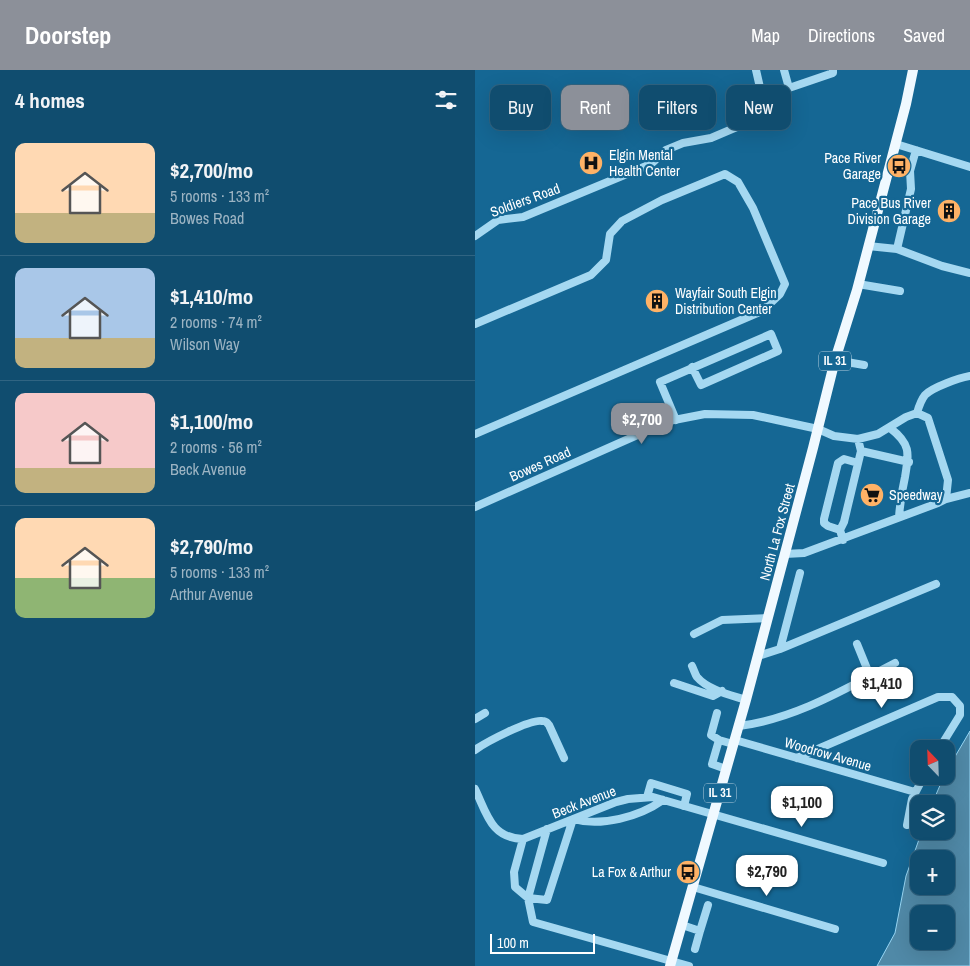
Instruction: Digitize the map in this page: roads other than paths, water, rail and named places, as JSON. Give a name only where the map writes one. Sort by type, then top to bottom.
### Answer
[{"type":"main road","name":"North La Fox Street","points":[[671,964],[758,656],[835,360],[896,144],[913,70]]},
{"type":"street","name":"Soldiers Road","points":[[475,236],[498,220],[523,217],[651,164],[666,150],[683,143],[711,138],[758,118],[764,106],[756,70]]},
{"type":"street","points":[[784,70],[789,88],[833,73],[833,70]]},
{"type":"street","points":[[896,144],[970,167]]},
{"type":"street","points":[[897,249],[911,189],[910,171],[916,150]]},
{"type":"street","points":[[475,324],[591,275],[606,260],[610,234],[623,221],[662,200],[725,174],[738,182],[753,208],[785,284],[779,294],[762,311],[475,434]]},
{"type":"street","points":[[868,246],[897,249],[935,264],[970,273]]},
{"type":"street","points":[[858,284],[900,291]]},
{"type":"street","points":[[676,420],[660,382],[771,334],[778,351],[701,385],[693,368]]},
{"type":"street","points":[[835,360],[864,365]]},
{"type":"street","points":[[917,413],[920,402],[927,393],[938,387],[970,376]]},
{"type":"street","points":[[843,540],[840,530],[844,522],[861,451],[859,439],[868,438],[890,428],[906,417],[917,413],[928,418],[937,440],[947,480],[946,498]]},
{"type":"street","name":"Bowes Road","points":[[475,507],[669,421],[705,414],[753,415],[818,429],[834,436],[859,439]]},
{"type":"street","points":[[890,428],[900,436],[908,452],[909,462],[899,517]]},
{"type":"street","points":[[861,451],[909,462]]},
{"type":"street","points":[[840,530],[824,523],[838,463],[843,459],[858,463]]},
{"type":"street","points":[[785,554],[804,553],[843,540],[946,498],[970,493]]},
{"type":"street","points":[[780,649],[800,573]]},
{"type":"street","points":[[758,656],[780,649],[936,584]]},
{"type":"street","points":[[693,634],[722,620],[767,618]]},
{"type":"street","points":[[857,644],[870,676]]},
{"type":"street","points":[[739,726],[771,719],[815,704],[895,663]]},
{"type":"street","points":[[692,666],[697,676],[704,683],[722,692],[746,700]]},
{"type":"street","points":[[674,682],[713,696],[722,692]]},
{"type":"street","points":[[797,758],[938,697],[952,697],[960,706],[960,715],[945,740]]},
{"type":"street","points":[[475,719],[485,713]]},
{"type":"street","points":[[717,713],[711,735],[719,740],[712,764],[727,770]]},
{"type":"street","points":[[475,750],[492,740],[541,720],[549,725],[564,758]]},
{"type":"street","name":"Woodrow Avenue","points":[[719,740],[797,758],[915,792]]},
{"type":"street","points":[[647,797],[651,783],[687,794],[684,806]]},
{"type":"street","points":[[907,825],[912,800],[919,785]]},
{"type":"street","points":[[475,789],[492,825],[499,832],[512,838],[523,839],[515,872],[515,887],[528,898],[547,900],[573,819],[599,822],[643,812],[663,800]]},
{"type":"street","name":"Beck Avenue","points":[[523,839],[616,802],[647,797],[883,864]]},
{"type":"street","points":[[547,829],[528,898],[533,922],[671,964],[689,966]]},
{"type":"street","points":[[693,887],[835,929]]},
{"type":"street","points":[[695,949],[708,905]]},
{"type":"street","points":[[682,925],[700,930]]},
{"type":"water","points":[[970,731],[970,966],[877,966],[895,933],[910,865],[910,895],[955,895],[955,850],[915,850],[919,840],[955,840],[955,795],[936,795],[940,785],[955,785],[955,757]]},
{"type":"place","name":"Elgin Mental Health Center","points":[[591,163]]},
{"type":"place","name":"Pace River Garage","points":[[899,166]]},
{"type":"place","name":"Pace Bus River Division Garage","points":[[949,211]]},
{"type":"place","name":"Wayfair South Elgin Distribution Center","points":[[657,301]]},
{"type":"place","name":"Speedway","points":[[872,495]]},
{"type":"place","name":"La Fox & Arthur","points":[[688,872]]}]
